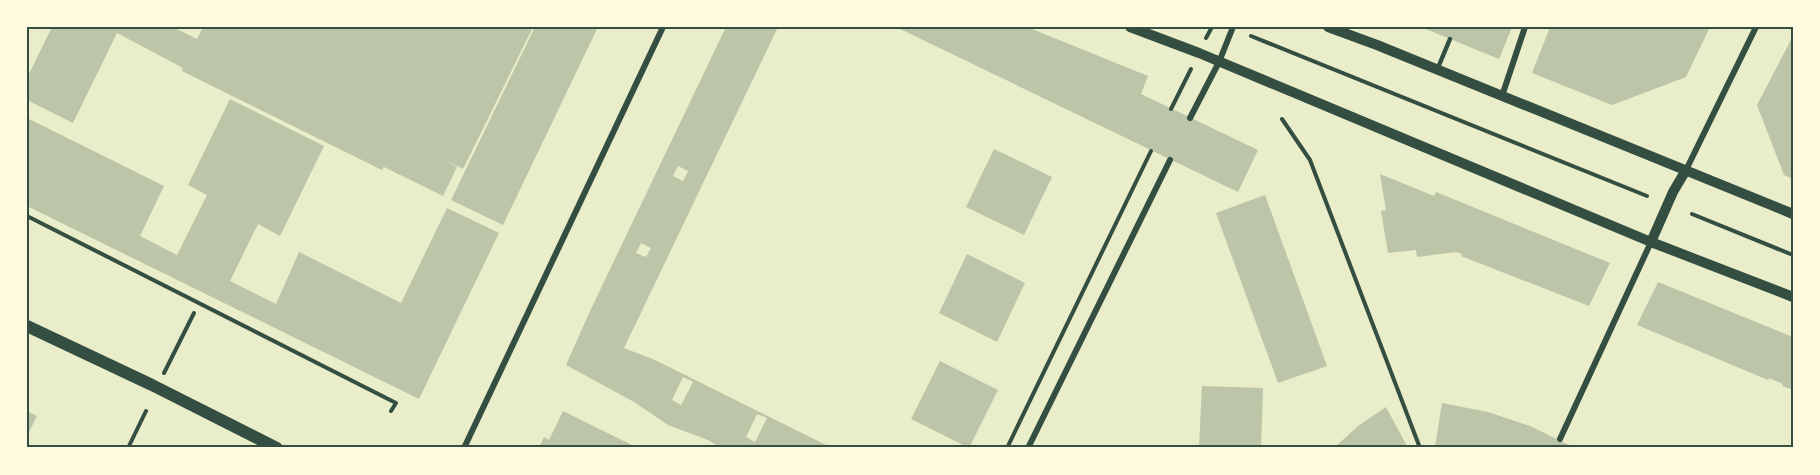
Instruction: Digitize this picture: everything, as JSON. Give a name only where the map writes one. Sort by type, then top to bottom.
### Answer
[{"type":"main road","points":[[27,326],[277,448]]},
{"type":"street","points":[[464,448],[663,27]]},
{"type":"street","points":[[1130,27],[1651,242],[1793,297]]},
{"type":"street","points":[[1190,118],[1219,62],[1233,27]]},
{"type":"street","points":[[1328,27],[1793,214]]},
{"type":"street","points":[[1502,96],[1525,27]]},
{"type":"street","points":[[1560,439],[1673,192],[1756,27]]},
{"type":"street","points":[[1028,448],[1170,160]]},
{"type":"lane","points":[[1437,69],[1450,39]]},
{"type":"path","points":[[1251,36],[1647,196]]},
{"type":"path","points":[[1171,109],[1191,68]]},
{"type":"path","points":[[1282,119],[1310,160],[1420,448]]},
{"type":"path","points":[[1007,448],[1150,151]]},
{"type":"path","points":[[1692,214],[1793,255]]},
{"type":"path","points":[[27,216],[396,403],[392,411]]},
{"type":"path","points":[[162,376],[194,313]]},
{"type":"path","points":[[128,448],[146,411]]},
{"type":"building","points":[[52,27],[178,27],[177,29],[197,39],[203,27],[533,27],[463,169],[443,159],[457,167],[443,196],[384,167],[382,170],[182,71],[183,68],[117,33],[73,123],[27,100],[27,78]]},
{"type":"building","points":[[535,27],[598,27],[503,225],[451,200]]},
{"type":"building","points":[[726,27],[778,27],[624,348],[655,360],[832,448],[721,448],[708,440],[668,425],[634,402],[566,365]],"holes":[[[678,166],[688,171],[683,181],[673,176]],[[641,243],[651,248],[646,257],[636,253]],[[683,377],[693,382],[681,405],[672,400]],[[757,414],[767,418],[755,442],[746,437]]]},
{"type":"building","points":[[896,27],[1027,27],[1148,76],[1141,94],[1258,150],[1238,192]]},
{"type":"building","points":[[1421,27],[1512,27],[1499,59]]},
{"type":"building","points":[[1550,27],[1710,27],[1686,77],[1612,105],[1532,73]]},
{"type":"building","points":[[1793,36],[1793,179],[1784,175],[1757,105]]},
{"type":"building","points":[[230,99],[324,146],[280,236],[258,224],[230,281],[276,304],[299,252],[401,303],[447,208],[499,233],[419,399],[27,206],[27,118],[164,186],[140,236],[177,255],[207,195],[188,185]]},
{"type":"building","points":[[994,149],[1052,177],[1024,235],[966,207]]},
{"type":"building","points":[[1380,174],[1434,196],[1436,192],[1610,263],[1589,306],[1461,256],[1462,254],[1456,252],[1417,257],[1416,250],[1388,253],[1381,211],[1386,210]]},
{"type":"building","points":[[1265,195],[1327,366],[1278,383],[1216,213]]},
{"type":"building","points":[[967,254],[1025,283],[997,342],[939,313]]},
{"type":"building","points":[[1658,282],[1793,337],[1793,390],[1769,378],[1768,380],[1637,325]]},
{"type":"building","points":[[940,361],[998,390],[969,448],[911,419]]},
{"type":"building","points":[[1202,386],[1263,388],[1261,448],[1199,447]]},
{"type":"building","points":[[1442,403],[1488,412],[1530,426],[1575,448],[1435,447]]},
{"type":"building","points":[[1386,407],[1408,448],[1334,448],[1358,426]]},
{"type":"building","points":[[27,411],[37,416],[27,436]]},
{"type":"building","points":[[563,411],[638,448],[539,448],[544,437],[549,440]]}]
